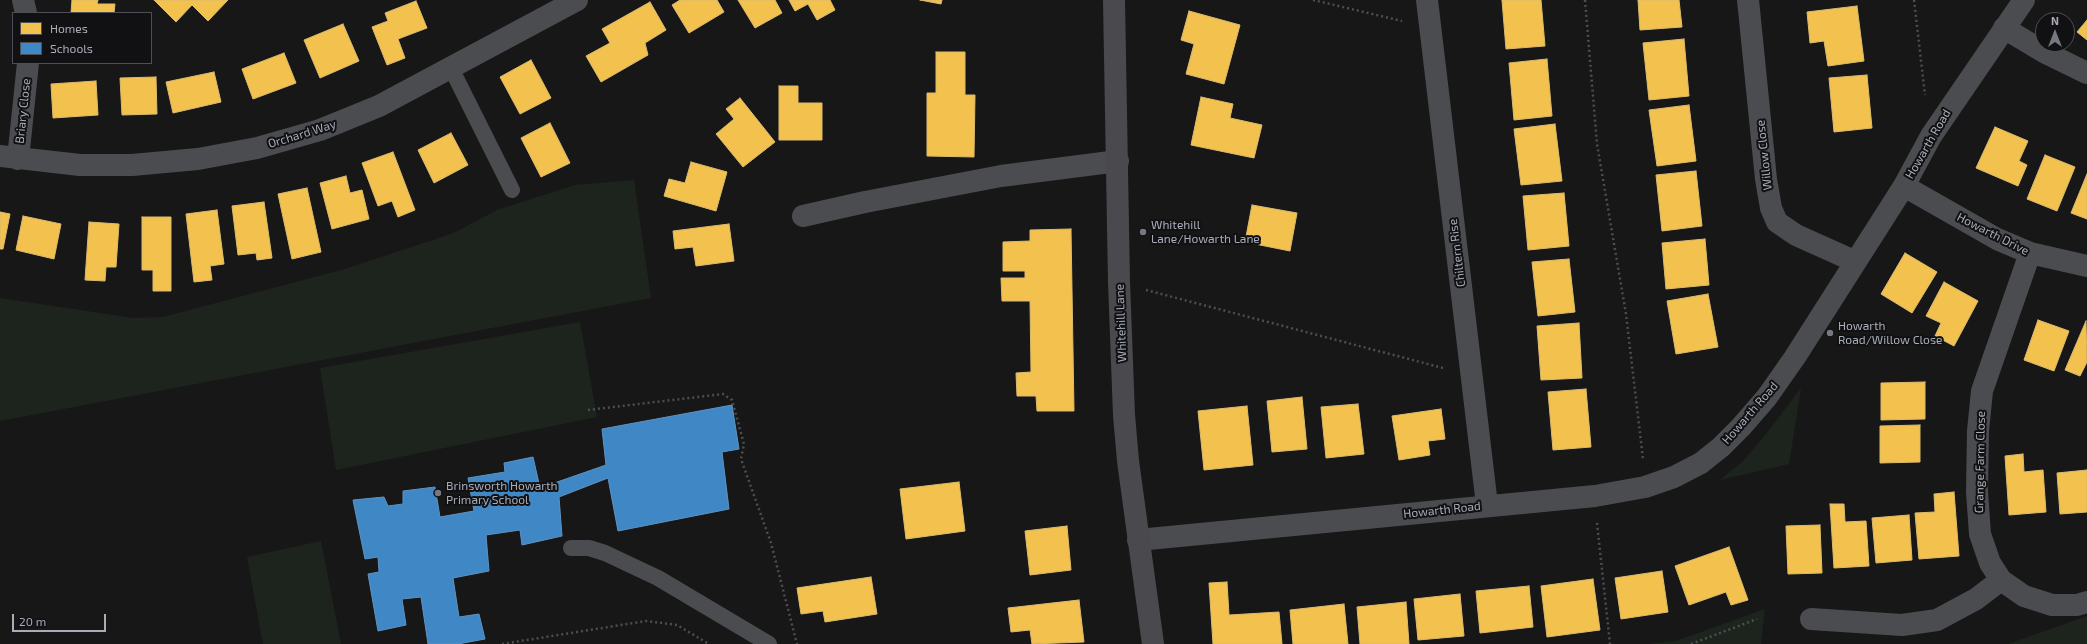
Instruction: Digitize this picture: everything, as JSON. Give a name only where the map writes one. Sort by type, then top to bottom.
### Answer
[{"type":"main road","name":"Whitehill Lane","points":[[1114,0],[1119,282],[1124,414],[1138,540],[1153,644]]},
{"type":"street","points":[[23,0],[26,12]]},
{"type":"street","name":"Orchard Way","points":[[9,158],[80,166],[132,165],[198,159],[257,148],[320,130],[379,106],[577,0]]},
{"type":"street","name":"Chiltern Rise","points":[[1427,0],[1487,505]]},
{"type":"street","name":"Willow Close","points":[[1748,0],[1766,178],[1771,208],[1777,222],[1796,234],[1854,261]]},
{"type":"street","name":"Howarth Road","points":[[1138,540],[1487,505],[1595,496],[1645,487],[1674,477],[1701,463],[1721,448],[1767,397],[1795,357],[1854,261],[1904,186],[1931,136],[2024,0]]},
{"type":"street","points":[[2004,28],[2044,52],[2087,73]]},
{"type":"street","name":"Briary Close","points":[[9,158],[28,64]]},
{"type":"street","points":[[803,216],[865,202],[1001,176],[1118,161]]},
{"type":"street","name":"Howarth Drive","points":[[1904,186],[1997,239],[2030,253],[2087,266]]},
{"type":"street","name":"Grange Farm Close","points":[[2030,253],[1996,347],[1982,391],[1978,431],[1977,492],[1980,534],[1990,563],[2001,580],[2024,596],[2052,606],[2077,606],[2087,602]]},
{"type":"street","points":[[1811,619],[1902,625],[1937,620],[1976,599],[2001,580]]},
{"type":"lane","points":[[451,68],[512,190]]},
{"type":"lane","points":[[571,548],[589,548],[605,553],[658,578],[769,644]]},
{"type":"path","points":[[1313,0],[1430,28]]},
{"type":"path","points":[[1584,0],[1597,144],[1626,314],[1639,418],[1645,487]]},
{"type":"path","points":[[1914,0],[1918,46],[1931,136]]},
{"type":"path","points":[[1119,282],[1237,315],[1472,375]]},
{"type":"path","points":[[588,410],[723,394],[732,400],[744,444],[741,460],[771,543],[797,644]]},
{"type":"path","points":[[1595,496],[1610,644]]},
{"type":"path","points":[[1691,644],[1757,619]]},
{"type":"path","points":[[502,644],[646,621],[676,625],[709,644]]},
{"type":"shaded area","points":[[634,180],[651,298],[0,421],[0,298],[133,318],[163,317],[345,269],[454,233],[497,210],[575,185]]},
{"type":"shaded area","points":[[580,322],[597,417],[336,470],[320,368]]},
{"type":"shaded area","points":[[1801,388],[1789,464],[1720,480],[1744,460]]},
{"type":"shaded area","points":[[321,541],[341,644],[263,644],[247,557]]},
{"type":"shaded area","points":[[1765,609],[1761,644],[1649,644],[1676,641]]},
{"type":"shaded area","points":[[2087,616],[2087,644],[2008,644]]},
{"type":"building: Homes","points":[[72,0],[98,0],[97,4],[115,4],[114,12],[71,12]]},
{"type":"building: Homes","points":[[154,0],[228,0],[208,21],[192,5],[176,22]]},
{"type":"building: Homes","points":[[680,0],[717,0],[724,12],[689,33],[672,5]]},
{"type":"building: Homes","points":[[738,0],[775,0],[782,13],[755,28]]},
{"type":"building: Homes","points":[[789,0],[830,0],[835,10],[817,20],[808,4],[795,11]]},
{"type":"building: Homes","points":[[920,0],[942,0],[941,4]]},
{"type":"building: Homes","points":[[1502,0],[1541,0],[1545,46],[1506,49]]},
{"type":"building: Homes","points":[[1638,0],[1679,0],[1682,27],[1640,30]]},
{"type":"building: Homes","points":[[416,1],[427,28],[398,39],[405,58],[387,65],[372,27],[388,21],[385,13]]},
{"type":"building: Homes","points":[[650,2],[666,30],[645,43],[648,55],[601,82],[586,56],[610,43],[602,29]]},
{"type":"building: Homes","points":[[1857,6],[1864,61],[1828,66],[1824,41],[1810,43],[1807,12]]},
{"type":"building: Homes","points":[[1189,11],[1240,25],[1224,84],[1186,74],[1194,44],[1181,40]]},
{"type":"building: Homes","points":[[2087,20],[2087,40],[2077,32]]},
{"type":"building: Homes","points":[[343,24],[359,61],[320,78],[304,40]]},
{"type":"building: Homes","points":[[1684,39],[1689,96],[1649,100],[1643,43]]},
{"type":"building: Homes","points":[[936,52],[965,52],[965,95],[975,95],[974,157],[927,156],[927,93],[936,93]]},
{"type":"building: Homes","points":[[284,53],[296,83],[253,99],[242,69]]},
{"type":"building: Homes","points":[[1547,59],[1552,116],[1514,120],[1509,63]]},
{"type":"building: Homes","points":[[531,60],[551,98],[520,114],[500,77]]},
{"type":"building: Homes","points":[[214,72],[221,102],[173,113],[166,82]]},
{"type":"building: Homes","points":[[1867,75],[1872,128],[1834,132],[1829,78]]},
{"type":"building: Homes","points":[[156,77],[157,114],[122,115],[120,78]]},
{"type":"building: Homes","points":[[96,81],[98,115],[53,118],[51,84]]},
{"type":"building: Homes","points":[[779,86],[798,86],[798,103],[822,103],[822,140],[779,140]]},
{"type":"building: Homes","points":[[1201,97],[1233,104],[1230,118],[1262,125],[1254,158],[1191,145]]},
{"type":"building: Homes","points":[[740,98],[775,142],[743,167],[716,134],[734,119],[726,109]]},
{"type":"building: Homes","points":[[1689,105],[1696,161],[1657,166],[1649,110]]},
{"type":"building: Homes","points":[[550,123],[570,163],[541,177],[521,138]]},
{"type":"building: Homes","points":[[1555,124],[1562,181],[1521,185],[1514,129]]},
{"type":"building: Homes","points":[[1995,127],[2028,141],[2019,161],[2027,165],[2018,186],[1976,168]]},
{"type":"building: Homes","points":[[451,133],[468,165],[434,183],[418,150]]},
{"type":"building: Homes","points":[[393,152],[415,210],[398,217],[392,201],[378,206],[362,163]]},
{"type":"building: Homes","points":[[2045,155],[2075,167],[2057,211],[2027,199]]},
{"type":"building: Homes","points":[[691,162],[727,172],[716,211],[664,196],[669,179],[685,183]]},
{"type":"building: Homes","points":[[1696,171],[1702,226],[1662,231],[1656,175]]},
{"type":"building: Homes","points":[[2087,174],[2087,219],[2071,213]]},
{"type":"building: Homes","points":[[346,176],[350,193],[362,190],[369,219],[332,229],[320,183]]},
{"type":"building: Homes","points":[[307,188],[321,252],[292,259],[278,194]]},
{"type":"building: Homes","points":[[1564,193],[1569,246],[1528,250],[1523,196]]},
{"type":"building: Homes","points":[[264,202],[272,258],[257,260],[256,253],[238,255],[232,206]]},
{"type":"building: Homes","points":[[1252,205],[1297,213],[1290,251],[1245,242]]},
{"type":"building: Homes","points":[[217,210],[224,264],[210,266],[212,280],[194,282],[186,214]]},
{"type":"building: Homes","points":[[0,212],[10,214],[3,249],[0,249]]},
{"type":"building: Homes","points":[[23,216],[61,224],[54,259],[16,250]]},
{"type":"building: Homes","points":[[142,217],[171,217],[171,291],[153,291],[153,270],[142,270]]},
{"type":"building: Homes","points":[[89,222],[119,224],[116,267],[106,267],[105,281],[85,280]]},
{"type":"building: Homes","points":[[729,224],[734,261],[696,266],[693,247],[675,249],[673,231]]},
{"type":"building: Homes","points":[[1071,229],[1074,411],[1037,411],[1036,396],[1017,396],[1016,373],[1031,372],[1030,301],[1002,301],[1001,278],[1025,278],[1025,271],[1003,271],[1003,242],[1030,241],[1030,230]]},
{"type":"building: Homes","points":[[1705,239],[1709,285],[1666,289],[1662,243]]},
{"type":"building: Homes","points":[[1905,253],[1937,272],[1912,313],[1881,294]]},
{"type":"building: Homes","points":[[1569,259],[1575,312],[1538,316],[1532,262]]},
{"type":"building: Homes","points":[[1944,282],[1978,301],[1954,346],[1935,336],[1941,323],[1926,316]]},
{"type":"building: Homes","points":[[1708,294],[1718,347],[1676,354],[1667,301]]},
{"type":"building: Homes","points":[[2038,320],[2069,331],[2054,371],[2024,360]]},
{"type":"building: Homes","points":[[2086,321],[2087,362],[2080,376],[2065,370]]},
{"type":"building: Homes","points":[[1579,323],[1582,378],[1541,380],[1537,326]]},
{"type":"building: Homes","points":[[1925,382],[1925,419],[1881,420],[1881,383]]},
{"type":"building: Homes","points":[[1586,389],[1591,447],[1553,450],[1548,392]]},
{"type":"building: Homes","points":[[1302,397],[1307,449],[1272,452],[1267,401]]},
{"type":"building: Homes","points":[[1358,404],[1364,454],[1326,458],[1321,407]]},
{"type":"building: Homes","points":[[1247,406],[1253,465],[1204,470],[1198,411]]},
{"type":"building: Homes","points":[[1441,409],[1445,439],[1428,441],[1430,455],[1399,460],[1392,416]]},
{"type":"building: Homes","points":[[1920,425],[1920,462],[1880,463],[1880,426]]},
{"type":"building: Homes","points":[[2023,454],[2024,472],[2043,470],[2046,512],[2009,515],[2005,456]]},
{"type":"building: Homes","points":[[2087,470],[2087,512],[2060,514],[2057,473]]},
{"type":"building: Homes","points":[[959,482],[965,531],[906,539],[900,489]]},
{"type":"building: Homes","points":[[1954,492],[1959,556],[1919,559],[1915,513],[1935,512],[1934,494]]},
{"type":"building: Homes","points":[[1830,504],[1844,504],[1845,522],[1866,521],[1869,566],[1834,568]]},
{"type":"building: Homes","points":[[1909,515],[1912,560],[1876,563],[1872,518]]},
{"type":"building: Homes","points":[[1820,525],[1822,573],[1788,574],[1786,526]]},
{"type":"building: Homes","points":[[1067,526],[1071,570],[1030,575],[1025,531]]},
{"type":"building: Homes","points":[[1729,547],[1748,600],[1731,605],[1726,592],[1689,605],[1675,566]]},
{"type":"building: Homes","points":[[1662,571],[1668,612],[1621,619],[1615,578]]},
{"type":"building: Homes","points":[[871,577],[877,614],[825,622],[823,611],[801,614],[797,588]]},
{"type":"building: Homes","points":[[1593,579],[1600,630],[1547,637],[1541,586]]},
{"type":"building: Homes","points":[[1227,582],[1229,615],[1279,612],[1282,644],[1213,644],[1209,583]]},
{"type":"building: Homes","points":[[1529,586],[1533,627],[1480,633],[1476,591]]},
{"type":"building: Homes","points":[[1460,594],[1464,636],[1418,640],[1414,599]]},
{"type":"building: Homes","points":[[1079,600],[1084,642],[1032,644],[1030,630],[1011,632],[1008,608]]},
{"type":"building: Homes","points":[[1406,602],[1409,644],[1360,644],[1357,607]]},
{"type":"building: Homes","points":[[1344,604],[1348,644],[1293,644],[1290,610]]},
{"type":"building: Schools","points":[[732,405],[739,449],[722,452],[729,509],[618,531],[608,478],[559,497],[562,536],[522,545],[520,530],[486,535],[489,571],[453,578],[459,617],[479,614],[485,639],[458,644],[428,644],[421,597],[402,599],[406,625],[378,631],[368,574],[379,572],[378,557],[365,559],[353,500],[384,497],[388,506],[403,504],[403,491],[435,487],[440,517],[474,511],[468,478],[505,472],[504,463],[533,457],[540,488],[606,465],[602,429]]},
{"type":"place","name":"Whitehill Lane/Howarth Lane","points":[[1143,232]]},
{"type":"place","name":"Howarth Road/Willow Close","points":[[1830,333]]},
{"type":"place","name":"Brinsworth Howarth Primary School","points":[[438,493]]}]
